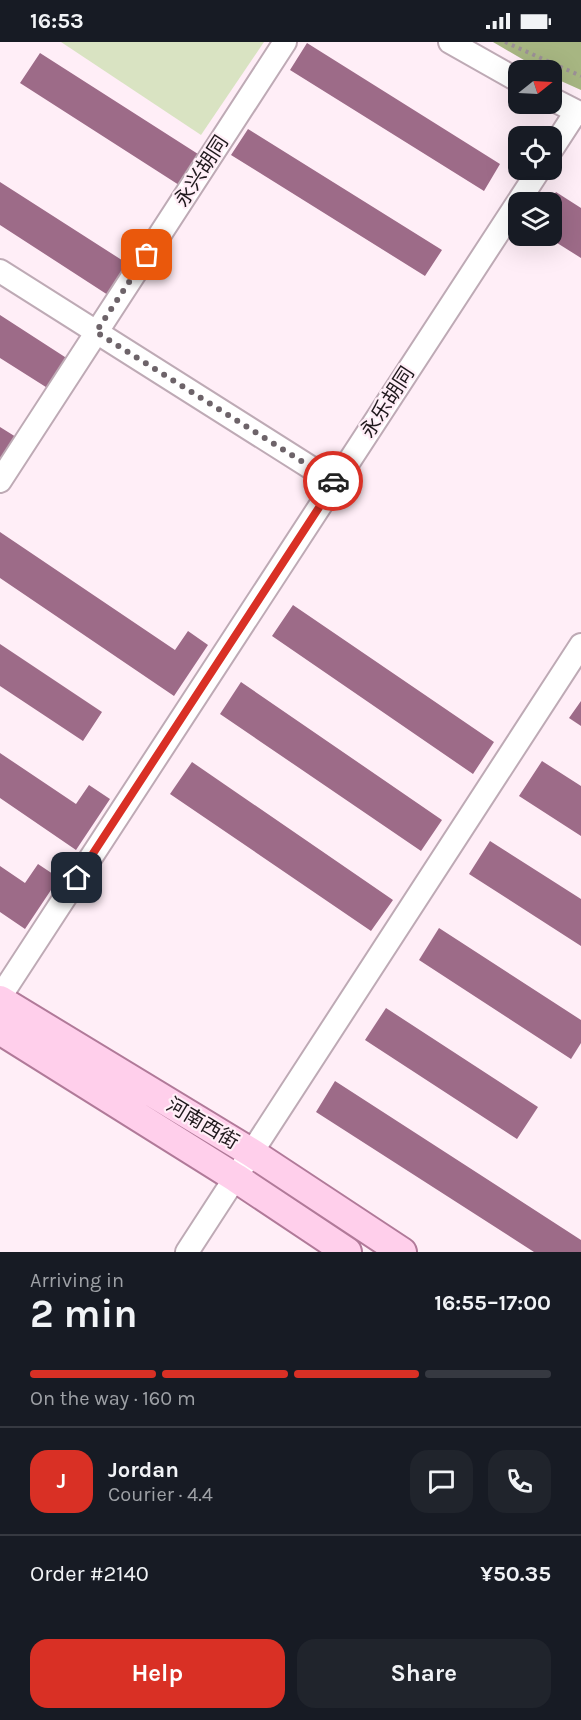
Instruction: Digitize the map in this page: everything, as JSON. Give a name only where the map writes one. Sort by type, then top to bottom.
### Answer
[{"type":"main road","name":"河南西街","points":[[0,998],[252,1153],[402,1252]]},
{"type":"main road","name":"河南西街","points":[[0,1030],[236,1178],[347,1252]]},
{"type":"street","name":"永兴胡同","points":[[0,481],[285,42]]},
{"type":"street","points":[[450,42],[508,75]]},
{"type":"street","points":[[562,104],[579,113],[562,136]]},
{"type":"street","name":"永乐胡同","points":[[0,998],[532,180]]},
{"type":"street","points":[[0,271],[335,483]]},
{"type":"street","points":[[187,1252],[581,645]]},
{"type":"path","points":[[505,42],[581,76]]},
{"type":"shaded area","points":[[61,42],[264,42],[201,135]]},
{"type":"shaded area","points":[[493,42],[581,42],[581,90],[562,81],[562,60],[524,60]]},
{"type":"building","points":[[307,43],[500,164],[484,191],[290,70]]},
{"type":"building","points":[[40,53],[198,154],[179,185],[20,83]]},
{"type":"building","points":[[248,129],[442,250],[425,276],[231,155]]},
{"type":"building","points":[[0,182],[128,264],[108,295],[0,225]]},
{"type":"building","points":[[562,196],[581,208],[581,258],[562,246]]},
{"type":"building","points":[[0,315],[68,359],[49,389],[0,358]]},
{"type":"building","points":[[0,427],[16,437],[0,462]]},
{"type":"building","points":[[0,532],[175,650],[188,631],[208,645],[174,696],[0,578]]},
{"type":"building","points":[[293,605],[494,742],[473,774],[272,636]]},
{"type":"building","points":[[0,644],[102,712],[83,741],[0,686]]},
{"type":"building","points":[[241,682],[442,820],[421,851],[220,714]]},
{"type":"building","points":[[581,701],[581,726],[569,718]]},
{"type":"building","points":[[0,753],[76,804],[89,785],[110,799],[76,850],[0,798]]},
{"type":"building","points":[[542,761],[581,786],[581,836],[519,796]]},
{"type":"building","points":[[192,762],[393,900],[371,931],[170,794]]},
{"type":"building","points":[[490,841],[581,899],[581,946],[469,874]]},
{"type":"building","points":[[38,864],[59,878],[25,929],[0,912],[0,866],[25,883]]},
{"type":"building","points":[[439,928],[581,1020],[581,1043],[571,1059],[419,960]]},
{"type":"building","points":[[386,1008],[538,1107],[517,1139],[365,1040]]},
{"type":"building","points":[[335,1081],[581,1240],[581,1252],[534,1252],[316,1112]]},
{"type":"way so far","points":[[147,255],[96,332],[333,481]]},
{"type":"route","points":[[77,878],[335,483],[333,481]]}]
